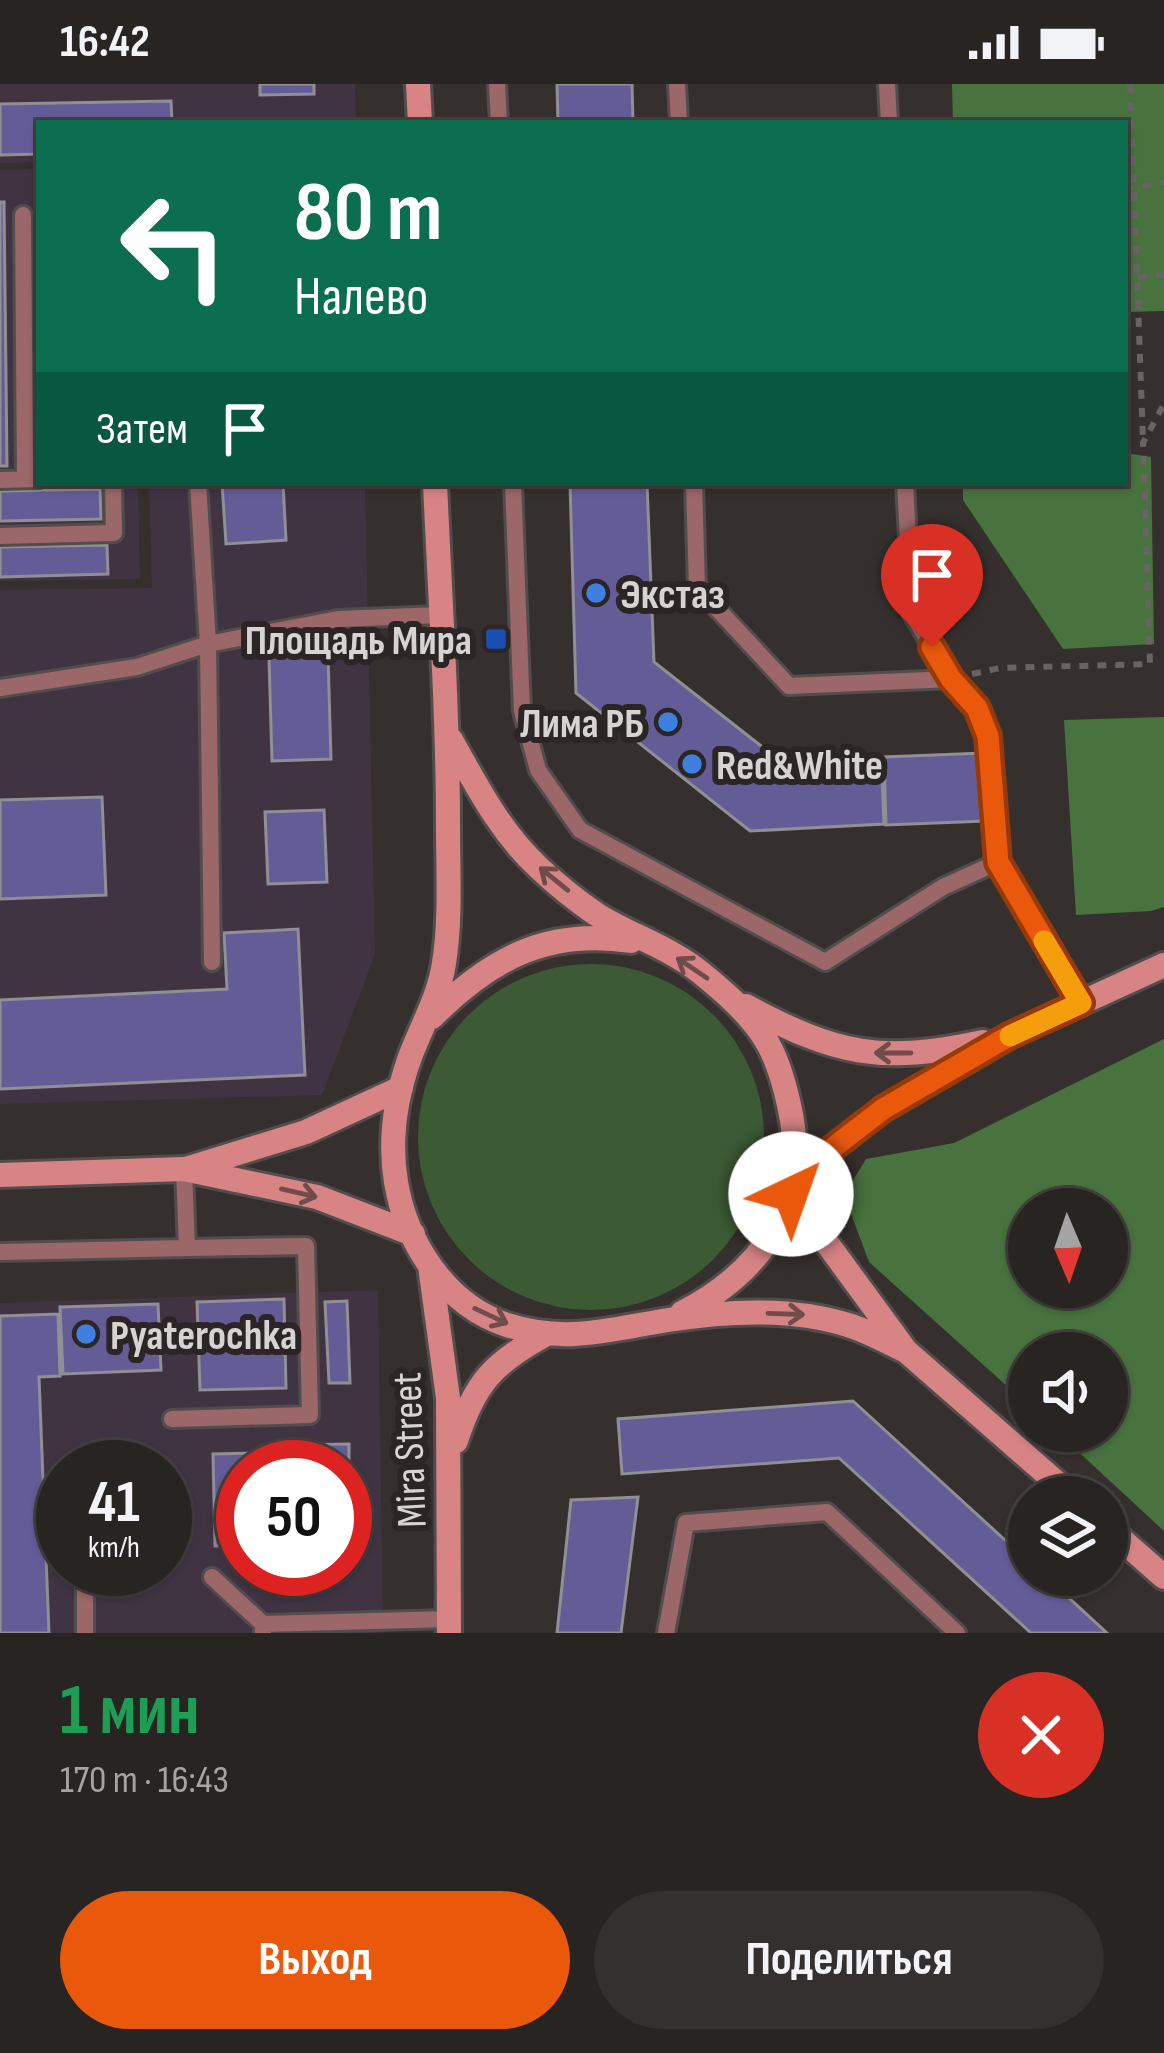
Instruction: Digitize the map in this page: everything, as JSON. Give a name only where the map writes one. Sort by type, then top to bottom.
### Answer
[{"type":"main road","points":[[418,84],[420,120]]},
{"type":"main road","points":[[436,486],[448,734],[448,916],[444,966],[428,1021],[411,1053],[393,1133],[396,1183],[412,1234],[430,1266],[461,1302],[506,1324],[548,1334],[609,1334],[669,1320],[752,1313],[804,1315],[850,1325],[906,1351]]},
{"type":"main road","points":[[448,734],[494,817],[538,867],[595,913],[695,968],[730,998],[764,1036],[784,1081],[793,1122],[793,1186],[775,1230],[750,1264],[716,1295],[669,1320]]},
{"type":"main road","points":[[428,1021],[466,983],[548,941],[600,936],[651,944]]},
{"type":"main road","points":[[793,1186],[883,1109],[1009,1036],[1164,965]]},
{"type":"main road","points":[[730,998],[840,1048],[890,1056],[1009,1036]]},
{"type":"main road","points":[[184,1169],[306,1132],[401,1088]]},
{"type":"main road","points":[[0,1174],[184,1169],[317,1197],[412,1234]]},
{"type":"main road","points":[[793,1186],[906,1351],[1049,1476]]},
{"type":"main road","name":"Mira Street","points":[[430,1266],[446,1360],[449,1626]]},
{"type":"main road","points":[[450,1460],[468,1403],[489,1371],[548,1334]]},
{"type":"main road","points":[[1128,1545],[1164,1577]]},
{"type":"lane","points":[[497,84],[499,120]]},
{"type":"lane","points":[[677,84],[679,120]]},
{"type":"lane","points":[[887,84],[889,120]]},
{"type":"lane","points":[[0,480],[32,479],[23,215]]},
{"type":"lane","points":[[0,536],[113,533],[113,486]]},
{"type":"lane","points":[[197,486],[208,644],[212,962]]},
{"type":"lane","points":[[513,486],[522,711],[538,770],[580,830],[825,962],[943,887],[998,862]]},
{"type":"lane","points":[[694,486],[698,587],[789,686],[951,679]]},
{"type":"lane","points":[[905,486],[912,614],[951,679],[977,708],[988,736],[998,862],[1081,1003]]},
{"type":"lane","points":[[0,688],[137,668],[208,644],[338,619],[441,615]]},
{"type":"lane","points":[[184,1169],[187,1248]]},
{"type":"lane","points":[[0,1252],[307,1246],[310,1415],[172,1419]]},
{"type":"lane","points":[[666,1633],[686,1522],[827,1512],[957,1633]]},
{"type":"lane","points":[[212,1577],[263,1629],[449,1626]]},
{"type":"lane","points":[[85,1596],[85,1633]]},
{"type":"path","points":[[951,679],[1000,668],[1150,664],[1137,277],[1129,188],[1130,84]]},
{"type":"path","points":[[1129,188],[1164,182]]},
{"type":"path","points":[[1137,277],[1164,275]]},
{"type":"path","points":[[1143,443],[1164,404]]},
{"type":"shaded area","points":[[0,84],[355,84],[356,120],[36,120],[36,162],[0,163]]},
{"type":"shaded area","points":[[36,169],[36,486],[138,486],[140,579],[0,581],[0,170]]},
{"type":"shaded area","points":[[149,486],[365,486],[375,954],[322,1095],[0,1104],[0,590],[152,588]]},
{"type":"shaded area","points":[[378,1290],[383,1633],[0,1633],[0,1303]]},
{"type":"green space","points":[[952,84],[1164,84],[1164,311],[1128,312],[1128,120],[953,120]]},
{"type":"green space","points":[[1128,453],[1151,457],[1154,644],[1063,649],[963,500],[963,486],[1128,486]]},
{"type":"green space","points":[[1164,717],[1164,907],[1076,915],[1064,720]]},
{"type":"green space","points":[[591,964],[625,967],[657,977],[714,1014],[751,1071],[761,1103],[761,1171],[751,1203],[714,1260],[657,1297],[625,1307],[591,1310],[557,1307],[525,1297],[468,1260],[431,1203],[421,1171],[418,1137],[421,1103],[431,1071],[468,1014],[525,977],[557,967]]},
{"type":"green space","points":[[1164,1039],[1164,1531],[1128,1498],[1128,1476],[1105,1476],[1079,1452],[1128,1452],[1128,1332],[1008,1332],[1008,1387],[869,1262],[844,1195],[866,1159],[954,1143]]},
{"type":"building","points":[[260,84],[314,84],[314,94],[260,95]]},
{"type":"building","points":[[557,84],[632,84],[633,120],[558,120]]},
{"type":"building","points":[[171,101],[172,120],[36,120],[36,154],[0,155],[0,104]]},
{"type":"building","points":[[0,202],[4,202],[7,466],[0,466]]},
{"type":"building","points":[[222,486],[283,486],[286,540],[226,544]]},
{"type":"building","points":[[570,486],[647,486],[654,662],[779,760],[881,756],[884,824],[750,831],[576,693]]},
{"type":"building","points":[[100,489],[101,519],[0,521],[0,491]]},
{"type":"building","points":[[107,545],[108,574],[0,577],[0,547]]},
{"type":"building","points":[[328,656],[331,759],[272,761],[269,658]]},
{"type":"building","points":[[983,753],[985,821],[886,825],[884,757]]},
{"type":"building","points":[[102,797],[106,895],[0,899],[0,800]]},
{"type":"building","points":[[324,810],[327,882],[268,884],[265,812]]},
{"type":"building","points":[[298,929],[305,1075],[0,1089],[0,1000],[227,989],[224,933]]},
{"type":"building","points":[[284,1299],[286,1388],[200,1390],[197,1302]]},
{"type":"building","points":[[347,1301],[350,1383],[329,1383],[325,1302]]},
{"type":"building","points":[[158,1304],[161,1370],[63,1374],[60,1307]]},
{"type":"building","points":[[58,1314],[60,1376],[39,1377],[41,1440],[36,1440],[36,1596],[48,1596],[49,1633],[0,1633],[0,1316]]},
{"type":"building","points":[[853,1401],[1008,1543],[1008,1596],[1067,1596],[1107,1633],[1031,1633],[839,1458],[622,1474],[618,1419]]},
{"type":"building","points":[[213,1454],[216,1454],[215,1546]]},
{"type":"building","points":[[638,1497],[621,1633],[557,1633],[571,1500]]},
{"type":"slow traffic","points":[[1010,1036],[1081,1003],[1044,941]]},
{"type":"place","name":"Экстаз","points":[[596,593]]},
{"type":"place","name":"Площадь Мира","points":[[496,639]]},
{"type":"place","name":"Лима РБ","points":[[668,722]]},
{"type":"place","name":"Red&White","points":[[692,764]]},
{"type":"place","name":"Pyaterochka","points":[[86,1334]]},
{"type":"route","points":[[791,1194],[794,1178],[883,1109],[1009,1036],[1081,1003],[998,862],[988,736],[977,708],[951,679],[932,647]]}]
